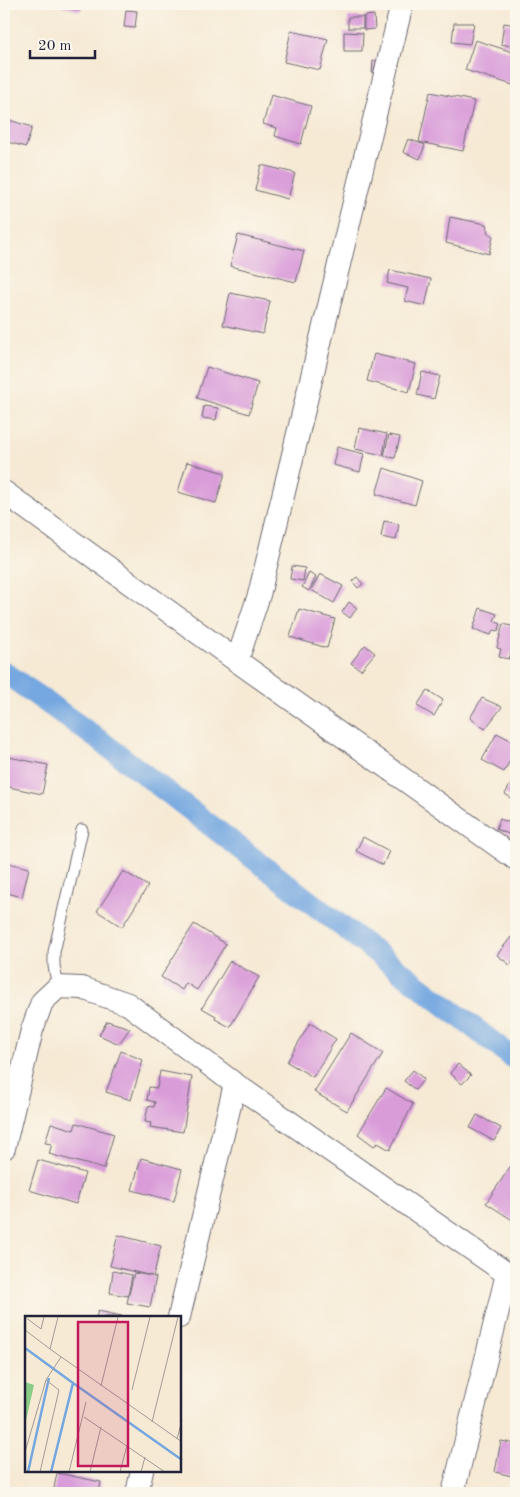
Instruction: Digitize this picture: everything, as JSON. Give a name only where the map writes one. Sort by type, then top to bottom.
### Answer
[{"type":"street","points":[[237,661],[259,595],[402,4]]},
{"type":"street","points":[[4,492],[237,661],[516,859]]},
{"type":"street","points":[[4,1148],[32,1030],[42,1002],[58,987],[82,988],[128,1004],[235,1084],[512,1277],[453,1493]]},
{"type":"street","points":[[179,1316],[235,1084]]},
{"type":"street","points":[[137,1493],[142,1472]]},
{"type":"lane","points":[[58,987],[54,966],[54,952],[82,830]]},
{"type":"building","points":[[55,4],[82,4],[80,11]]},
{"type":"building","points":[[126,10],[137,11],[135,28],[124,27]]},
{"type":"building","points":[[374,15],[375,29],[364,30],[364,16]]},
{"type":"building","points":[[348,17],[363,17],[363,28],[348,28]]},
{"type":"building","points":[[454,23],[474,23],[470,44],[452,42]]},
{"type":"building","points":[[504,23],[516,25],[516,47],[501,44]]},
{"type":"building","points":[[291,31],[328,39],[320,70],[284,62]]},
{"type":"building","points":[[344,32],[363,33],[362,51],[344,51]]},
{"type":"building","points":[[475,40],[516,53],[516,86],[465,70]]},
{"type":"building","points":[[373,61],[379,61],[379,73],[372,73]]},
{"type":"building","points":[[430,92],[474,101],[463,151],[419,142]]},
{"type":"building","points":[[271,95],[311,106],[301,144],[275,136],[277,128],[263,124]]},
{"type":"building","points":[[9,120],[32,127],[26,147],[4,141]]},
{"type":"building","points":[[408,139],[425,145],[420,159],[403,152]]},
{"type":"building","points":[[261,165],[295,173],[288,199],[255,190]]},
{"type":"building","points":[[450,217],[486,224],[488,233],[493,236],[489,254],[446,243]]},
{"type":"building","points":[[238,235],[304,251],[296,282],[230,266]]},
{"type":"building","points":[[390,270],[431,279],[425,306],[405,301],[408,288],[387,283]]},
{"type":"building","points":[[230,293],[270,301],[263,334],[223,325]]},
{"type":"building","points":[[374,354],[416,364],[409,392],[367,381]]},
{"type":"building","points":[[207,367],[258,383],[249,414],[197,398]]},
{"type":"building","points":[[422,372],[440,376],[434,399],[417,395]]},
{"type":"building","points":[[204,406],[218,408],[216,420],[202,418]]},
{"type":"building","points":[[359,428],[387,434],[383,455],[355,449]]},
{"type":"building","points":[[389,435],[400,437],[395,458],[384,456]]},
{"type":"building","points":[[337,447],[364,454],[360,472],[333,465]]},
{"type":"building","points":[[187,462],[225,473],[216,503],[178,492]]},
{"type":"building","points":[[384,468],[422,481],[415,505],[376,494]]},
{"type":"building","points":[[384,521],[399,524],[396,540],[381,537]]},
{"type":"building","points":[[292,566],[305,568],[303,581],[290,579]]},
{"type":"building","points":[[309,573],[316,577],[309,591],[302,587]]},
{"type":"building","points":[[320,574],[343,586],[334,603],[311,590]]},
{"type":"building","points":[[357,577],[363,584],[358,588],[352,581]]},
{"type":"building","points":[[349,602],[357,608],[350,618],[342,612]]},
{"type":"building","points":[[480,608],[497,614],[494,621],[501,624],[498,631],[493,630],[491,635],[473,629]]},
{"type":"building","points":[[299,609],[335,619],[327,648],[290,637]]},
{"type":"building","points":[[503,624],[516,627],[516,655],[511,653],[509,659],[499,657],[501,649],[497,648]]},
{"type":"building","points":[[365,645],[375,653],[361,670],[351,663]]},
{"type":"building","points":[[427,690],[443,700],[434,716],[417,706]]},
{"type":"building","points":[[482,698],[502,707],[485,729],[470,718]]},
{"type":"building","points":[[497,733],[516,743],[516,749],[504,772],[482,760]]},
{"type":"building","points":[[4,756],[48,765],[42,794],[4,786]]},
{"type":"building","points":[[514,778],[516,780],[516,801],[505,794]]},
{"type":"building","points":[[500,819],[516,825],[516,837],[496,829]]},
{"type":"building","points":[[363,837],[389,851],[383,865],[356,851]]},
{"type":"building","points":[[4,862],[29,868],[22,897],[4,892]]},
{"type":"building","points":[[123,871],[148,886],[122,927],[97,911]]},
{"type":"building","points":[[194,924],[226,944],[197,990],[186,983],[182,990],[161,977]]},
{"type":"building","points":[[511,937],[516,941],[516,957],[510,965],[497,955]]},
{"type":"building","points":[[230,961],[259,977],[230,1027],[215,1019],[216,1016],[202,1008]]},
{"type":"building","points":[[107,1021],[130,1028],[119,1044],[99,1035]]},
{"type":"building","points":[[310,1023],[336,1039],[313,1077],[287,1062]]},
{"type":"building","points":[[351,1033],[383,1053],[347,1111],[314,1092]]},
{"type":"building","points":[[121,1051],[143,1060],[131,1100],[106,1092]]},
{"type":"building","points":[[458,1064],[471,1075],[462,1084],[450,1073]]},
{"type":"building","points":[[413,1070],[424,1079],[415,1090],[404,1081]]},
{"type":"building","points":[[160,1071],[192,1077],[183,1132],[150,1127],[151,1123],[145,1122],[148,1106],[154,1107],[155,1102],[147,1100],[149,1087],[157,1088]]},
{"type":"building","points":[[386,1088],[413,1104],[390,1150],[378,1143],[374,1146],[358,1134]]},
{"type":"building","points":[[477,1115],[501,1128],[494,1141],[470,1128]]},
{"type":"building","points":[[51,1123],[74,1130],[76,1123],[114,1134],[104,1169],[49,1154],[52,1144],[45,1143]]},
{"type":"building","points":[[141,1158],[182,1169],[174,1201],[132,1190]]},
{"type":"building","points":[[516,1158],[516,1217],[514,1221],[486,1203]]},
{"type":"building","points":[[38,1160],[85,1173],[76,1204],[29,1190]]},
{"type":"building","points":[[118,1235],[161,1246],[153,1277],[156,1277],[150,1307],[127,1303],[134,1273],[152,1276],[110,1266]]},
{"type":"building","points":[[113,1271],[132,1275],[128,1296],[110,1293]]},
{"type":"building","points":[[98,1311],[122,1316],[96,1316]]},
{"type":"building","points":[[501,1441],[516,1444],[516,1477],[495,1472]]},
{"type":"building","points":[[57,1473],[101,1482],[99,1493],[53,1493]]},
{"type":"waterway","points":[[4,672],[102,742],[516,1060]]}]
